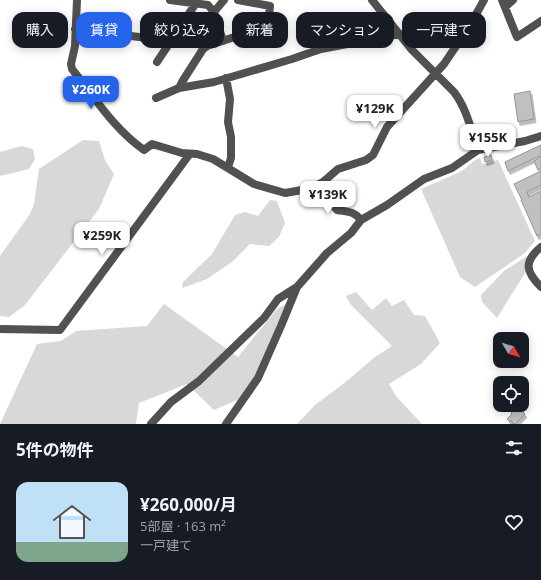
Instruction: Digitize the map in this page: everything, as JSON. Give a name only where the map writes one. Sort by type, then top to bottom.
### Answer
[{"type":"street","points":[[77,0],[77,12]]},
{"type":"street","points":[[170,0],[208,5],[214,12],[224,0]]},
{"type":"street","points":[[224,41],[268,26],[270,6],[238,0]]},
{"type":"street","points":[[372,0],[412,50],[460,99],[478,150]]},
{"type":"street","points":[[76,29],[75,46],[71,64],[72,69],[109,118],[131,141],[144,150],[152,144],[189,155],[197,154],[213,159],[254,184],[285,193],[308,189],[323,182],[338,169],[366,160],[373,155],[387,127],[395,116],[411,102],[444,64],[469,27],[484,0]]},
{"type":"street","points":[[513,0],[504,3],[517,37],[541,21]]},
{"type":"street","points":[[190,12],[196,3]]},
{"type":"street","points":[[156,98],[180,88],[214,82],[321,49],[400,34]]},
{"type":"street","points":[[157,62],[166,48]]},
{"type":"street","points":[[180,88],[182,82],[204,48]]},
{"type":"street","points":[[226,78],[230,99],[228,122],[231,158],[228,167]]},
{"type":"street","points":[[151,424],[171,402],[198,381],[264,318],[278,299],[297,287],[327,253],[351,233],[361,220],[387,205],[424,179],[452,168],[478,150],[525,141],[541,136]]},
{"type":"street","points":[[0,329],[60,330],[189,155]]},
{"type":"street","points":[[317,185],[337,210],[357,214],[361,220]]},
{"type":"street","points":[[541,247],[535,252],[529,263],[528,270],[533,279],[541,287]]},
{"type":"street","points":[[226,424],[258,378],[297,287]]},
{"type":"shaded area","points":[[83,140],[99,141],[105,160],[114,174],[99,209],[25,305],[9,317],[0,316],[0,256],[30,214],[34,204],[39,169]]},
{"type":"shaded area","points":[[21,146],[33,149],[35,159],[29,169],[0,176],[0,152]]},
{"type":"shaded area","points":[[480,158],[482,164],[498,160],[535,241],[525,253],[475,287],[460,277],[421,189],[462,171],[475,160]]},
{"type":"shaded area","points":[[270,200],[277,201],[285,223],[279,237],[269,246],[250,244],[232,262],[207,279],[182,288],[183,282],[212,254],[235,215],[245,212],[258,216]]},
{"type":"shaded area","points":[[527,256],[525,273],[497,318],[482,302],[481,295],[504,271]]},
{"type":"shaded area","points":[[356,292],[372,310],[386,298],[392,306],[404,300],[414,315],[425,316],[440,343],[421,364],[389,384],[396,396],[422,424],[297,424],[315,405],[375,357],[392,346],[351,305],[346,296]]},
{"type":"shaded area","points":[[289,302],[259,370],[242,398],[214,410],[187,384],[139,403],[136,424],[0,424],[37,344],[61,341],[76,331],[147,326],[164,304],[238,357],[277,309]]},
{"type":"building","points":[[530,91],[534,119],[518,122],[514,94]]},
{"type":"building","points":[[541,145],[541,168],[538,170],[534,161],[539,158],[539,156],[508,171],[505,162]]},
{"type":"building","points":[[491,155],[492,160],[485,162],[484,157]]},
{"type":"building","points":[[541,171],[541,185],[527,192],[529,197],[541,191],[541,234],[537,236],[514,184]]},
{"type":"building","points":[[523,412],[525,414],[515,424],[513,424],[511,420],[510,422],[507,419],[512,414],[511,413]]}]
